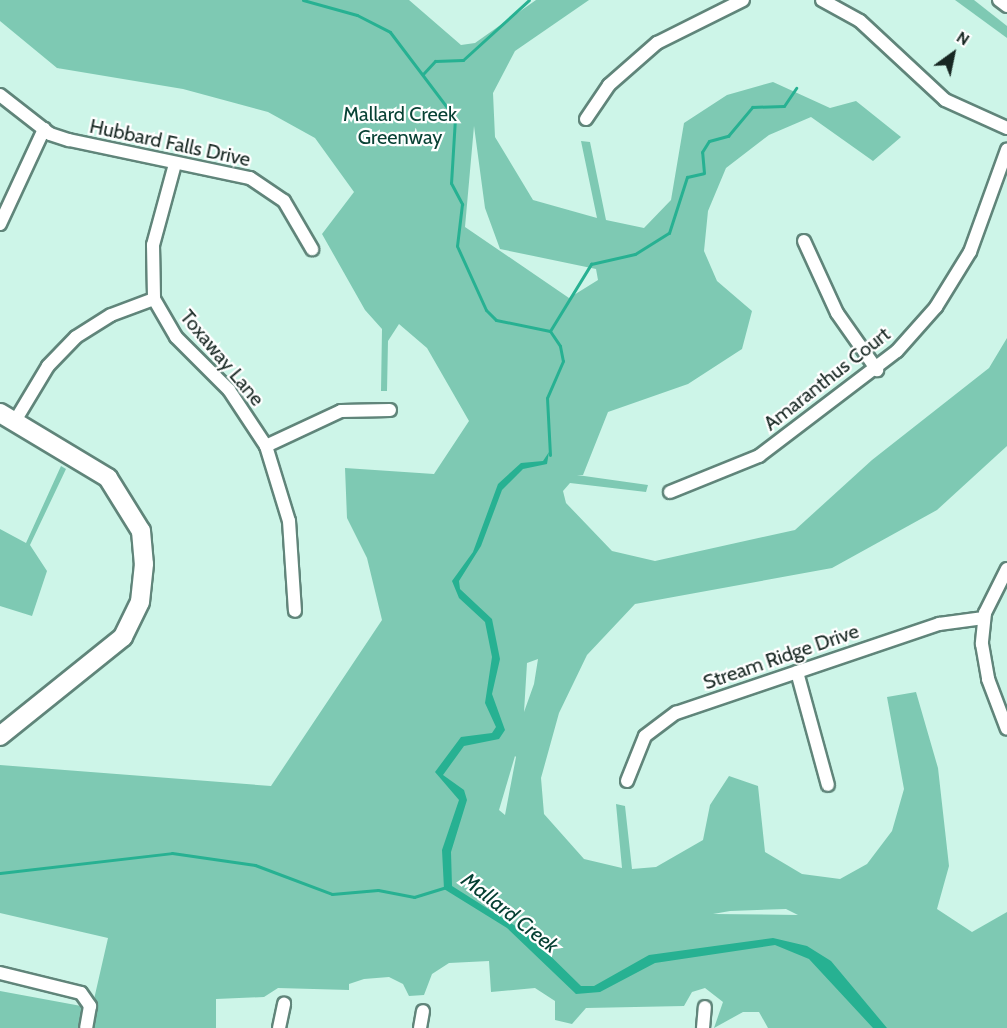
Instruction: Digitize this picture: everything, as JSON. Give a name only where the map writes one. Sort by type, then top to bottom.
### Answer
[{"type":"main road","points":[[0,736],[123,637],[140,602],[144,564],[141,531],[108,478],[8,417]]},
{"type":"street","points":[[586,119],[609,85],[657,43],[743,0]]},
{"type":"street","points":[[822,0],[860,21],[945,100],[1007,128]]},
{"type":"street","points":[[999,0],[1007,6]]},
{"type":"street","name":"Hubbard Falls Drive","points":[[0,95],[44,129],[69,140],[250,178],[272,190],[284,201],[312,249]]},
{"type":"street","points":[[0,224],[44,129]]},
{"type":"street","name":"Amaranthus Court","points":[[669,492],[759,456],[877,370],[916,332],[956,278],[988,211],[1007,150]]},
{"type":"street","name":"Toxaway Lane","points":[[175,164],[153,246],[154,299],[176,337],[229,390],[266,446],[289,521],[296,611]]},
{"type":"street","points":[[804,241],[837,313],[877,370]]},
{"type":"street","points":[[8,417],[48,366],[76,337],[111,315],[154,299]]},
{"type":"street","points":[[266,446],[341,411],[390,410]]},
{"type":"street","points":[[1007,568],[984,618],[984,664],[1007,729]]},
{"type":"street","name":"Stream Ridge Drive","points":[[627,781],[638,746],[663,720],[939,624],[984,618]]},
{"type":"street","points":[[797,672],[828,785]]},
{"type":"street","points":[[0,973],[81,993],[90,1006],[86,1028]]},
{"type":"street","points":[[279,1028],[284,1004]]},
{"type":"street","points":[[703,1028],[705,1007]]},
{"type":"street","points":[[420,1028],[423,1011]]},
{"type":"green space","name":"Mallard Creek Greenway","points":[[0,0],[409,0],[461,45],[475,43],[536,0],[589,0],[515,51],[493,93],[495,137],[533,200],[597,218],[581,141],[590,142],[606,220],[644,228],[671,200],[684,123],[727,95],[773,82],[830,108],[856,101],[901,137],[873,161],[811,117],[769,135],[726,168],[708,211],[704,251],[717,281],[752,311],[742,349],[688,384],[608,412],[583,475],[577,475],[648,485],[646,492],[570,483],[563,491],[566,503],[612,551],[655,561],[795,530],[872,460],[989,368],[1007,338],[1007,446],[937,510],[832,568],[635,604],[587,655],[559,713],[541,778],[544,814],[584,859],[622,868],[616,804],[625,806],[632,869],[656,867],[703,840],[710,805],[729,776],[758,786],[765,852],[802,874],[840,879],[867,864],[892,831],[904,789],[887,697],[916,692],[938,768],[949,866],[937,909],[972,932],[1007,912],[1007,1028],[768,1028],[759,1012],[743,1012],[714,1028],[723,1002],[705,988],[692,992],[684,1006],[586,1008],[572,1024],[555,1020],[555,1001],[535,988],[491,992],[489,961],[449,963],[432,974],[424,995],[409,996],[403,984],[389,977],[364,979],[349,984],[349,990],[278,988],[264,997],[216,999],[216,1028],[0,1028],[0,991],[92,1008],[108,938],[0,913],[0,765],[271,786],[382,620],[367,558],[347,518],[345,468],[434,474],[469,421],[427,348],[399,324],[388,341],[387,391],[381,391],[382,329],[365,310],[322,234],[354,192],[315,138],[268,112],[183,89],[57,68],[0,21]],"holes":[[[474,126],[485,208],[500,249],[596,269],[598,280],[569,298],[465,227]],[[538,659],[534,684],[524,712],[527,663]],[[515,756],[505,815],[499,810]],[[786,909],[798,915],[713,914],[730,911]]]},
{"type":"green space","points":[[955,0],[974,0],[1007,26],[1007,38]]},
{"type":"green space","points":[[61,466],[66,469],[30,545],[47,571],[32,616],[0,606],[0,529],[26,543]]},
{"type":"shaded area","points":[[549,452],[547,464],[523,469],[502,490],[481,546],[459,581],[460,589],[492,619],[500,659],[492,694],[505,730],[499,739],[464,746],[443,775],[464,790],[467,800],[451,852],[452,886],[528,934],[581,986],[594,986],[649,955],[773,938],[807,946],[831,961],[887,1028],[873,1028],[809,959],[775,945],[655,963],[600,992],[576,994],[507,928],[444,889],[442,850],[459,800],[435,772],[461,737],[492,733],[496,727],[485,703],[492,657],[485,622],[459,598],[452,581],[473,552],[498,484],[521,463],[543,461]]},
{"type":"waterway","name":"Mallard Creek","points":[[303,0],[357,15],[390,32],[455,118],[451,183],[462,204],[457,246],[486,310],[496,320],[550,331],[560,346],[563,361],[547,398],[550,455]]},
{"type":"waterway","points":[[423,74],[435,61],[463,60],[529,0]]},
{"type":"waterway","points":[[550,331],[591,264],[635,254],[669,233],[687,177],[704,173],[702,152],[709,141],[728,136],[752,107],[784,106],[796,88]]},
{"type":"waterway","points":[[0,873],[172,853],[255,865],[332,894],[378,890],[414,897],[446,887]]}]
